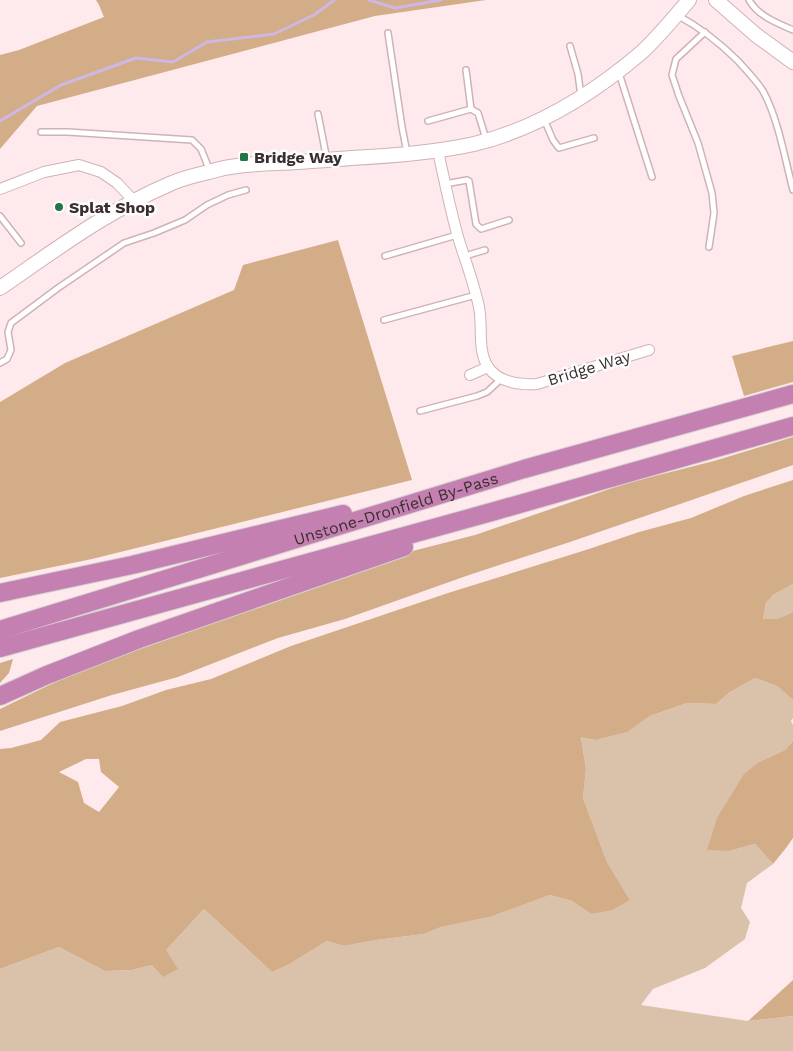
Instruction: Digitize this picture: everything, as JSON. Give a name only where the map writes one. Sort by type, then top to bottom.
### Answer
[{"type":"highway","name":"Unstone-Dronfield By-Pass","points":[[0,630],[524,469],[793,394]]},
{"type":"highway","name":"Unstone-Dronfield By-Pass","points":[[0,648],[495,511],[793,426]]},
{"type":"highway","points":[[0,593],[132,565],[524,469]]},
{"type":"highway","points":[[0,696],[47,675],[139,639],[392,551],[495,511]]},
{"type":"street","points":[[0,288],[72,238],[134,201],[173,182],[210,171],[240,165],[408,155],[438,150],[486,140],[544,118],[581,97],[643,51],[689,0]]},
{"type":"street","points":[[716,0],[756,35],[793,62]]},
{"type":"street","points":[[438,150],[458,235],[480,309],[482,351],[488,368],[470,376]]},
{"type":"street","points":[[0,189],[44,172],[79,165],[101,172],[117,183],[134,201]]},
{"type":"street","name":"Bridge Way","points":[[488,368],[501,379],[521,384],[537,384],[649,350]]},
{"type":"lane","points":[[750,0],[754,9],[776,23],[793,30]]},
{"type":"lane","points":[[676,15],[705,32],[728,52],[747,70],[762,90],[770,106],[793,190]]},
{"type":"lane","points":[[388,32],[408,155]]},
{"type":"lane","points":[[705,32],[676,59],[672,75],[678,96],[698,143],[712,193],[714,213],[709,247]]},
{"type":"lane","points":[[570,46],[578,74],[581,97]]},
{"type":"lane","points":[[466,70],[471,109]]},
{"type":"lane","points":[[618,70],[652,176]]},
{"type":"lane","points":[[428,121],[471,109],[478,113],[486,140]]},
{"type":"lane","points":[[318,114],[327,160]]},
{"type":"lane","points":[[544,118],[553,140],[559,148],[594,138]]},
{"type":"lane","points":[[41,132],[192,140],[201,149],[210,171]]},
{"type":"lane","points":[[445,184],[463,180],[469,181],[476,224],[481,229],[509,220]]},
{"type":"lane","points":[[0,363],[7,358],[11,350],[8,332],[11,324],[58,288],[124,243],[185,220],[207,205],[228,195],[246,190]]},
{"type":"lane","points":[[0,216],[21,243]]},
{"type":"lane","points":[[385,256],[458,235]]},
{"type":"lane","points":[[464,256],[485,250]]},
{"type":"lane","points":[[384,320],[476,295]]},
{"type":"lane","points":[[420,411],[488,392],[501,379]]},
{"type":"shaded area","points":[[96,0],[486,0],[375,16],[37,106],[0,149],[0,55],[19,50],[104,17]]},
{"type":"shaded area","points":[[338,240],[412,480],[92,559],[0,578],[0,402],[65,363],[234,290],[243,265]]},
{"type":"shaded area","points":[[793,341],[793,382],[744,396],[732,356]]},
{"type":"shaded area","points":[[793,437],[793,465],[345,619],[278,638],[178,677],[112,695],[0,731],[0,709],[76,672],[163,639],[401,554],[475,535],[627,483],[714,461]]},
{"type":"shaded area","points":[[793,480],[793,584],[773,595],[766,603],[763,619],[777,619],[793,612],[793,700],[777,686],[755,678],[730,692],[716,704],[687,703],[650,716],[627,732],[596,740],[581,737],[586,769],[583,798],[607,862],[630,900],[612,910],[591,914],[572,901],[550,895],[490,917],[441,927],[424,934],[344,946],[327,941],[288,965],[272,972],[204,909],[166,950],[178,969],[163,977],[152,965],[132,970],[105,971],[59,947],[0,969],[0,749],[41,740],[60,722],[122,706],[166,690],[211,679],[291,646],[448,593],[639,532],[691,518],[744,496]],"holes":[[[86,759],[99,759],[101,772],[119,787],[99,812],[84,803],[78,782],[59,772]]]},
{"type":"shaded area","points":[[793,584],[793,612],[777,619],[763,619],[766,603],[773,595]]},
{"type":"shaded area","points":[[13,659],[9,673],[0,683],[0,663]]},
{"type":"shaded area","points":[[755,678],[777,686],[793,700],[793,718],[791,721],[793,725],[793,741],[785,750],[759,762],[729,851],[755,844],[773,864],[747,883],[741,908],[750,922],[745,939],[705,968],[653,989],[641,1005],[748,1021],[793,1016],[793,1051],[0,1051],[0,969],[59,947],[105,971],[132,970],[152,965],[204,909],[272,972],[288,965],[327,941],[344,946],[424,934],[441,927],[490,917],[550,895],[572,901],[591,914],[630,900],[607,862],[583,798],[586,769],[581,736],[596,740],[626,732],[650,716],[687,703],[716,704],[730,692]]},
{"type":"shaded area","points":[[793,741],[793,838],[786,848],[773,864],[755,844],[729,851],[707,850],[717,818],[744,774],[759,762],[785,750]]},
{"type":"shaded area","points":[[793,980],[793,1016],[748,1021]]},
{"type":"waterway","points":[[0,121],[61,85],[136,58],[173,62],[207,42],[274,34],[314,15],[334,0]]},
{"type":"waterway","points":[[369,0],[395,8],[441,0]]},
{"type":"place","name":"Bridge Way","points":[[244,157]]},
{"type":"place","name":"Splat Shop","points":[[59,207]]}]
